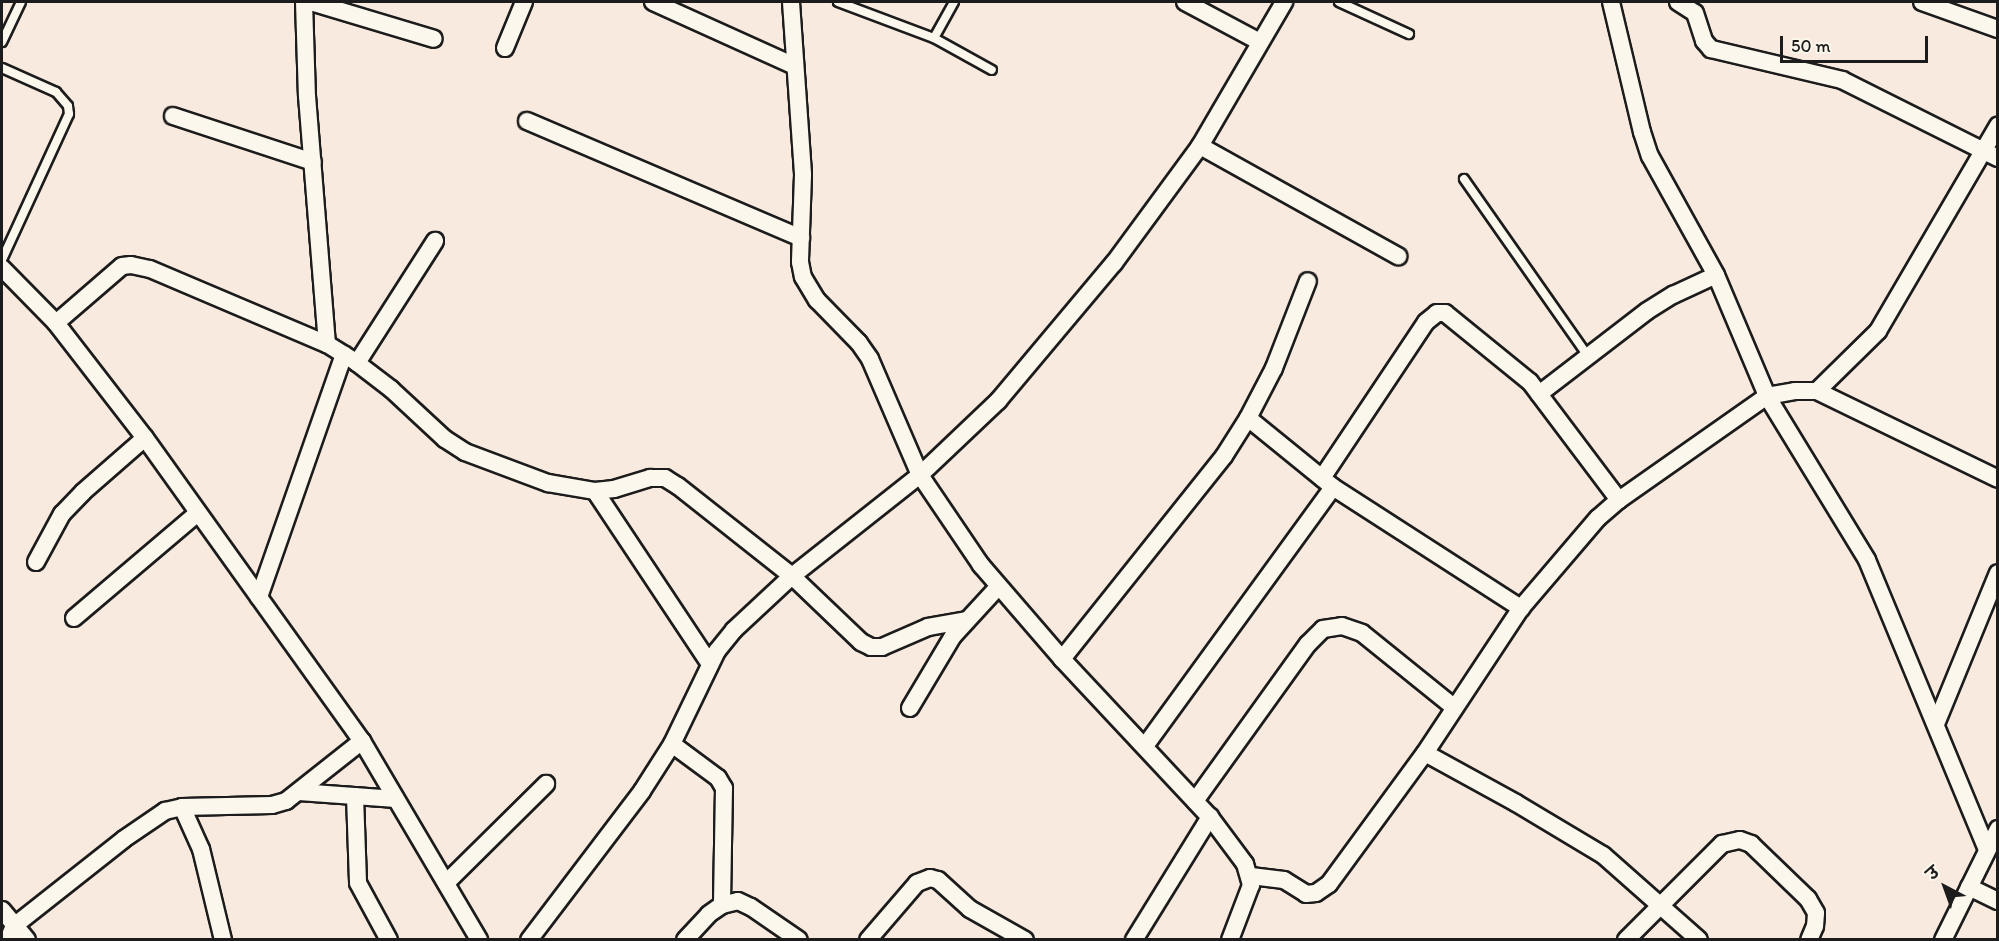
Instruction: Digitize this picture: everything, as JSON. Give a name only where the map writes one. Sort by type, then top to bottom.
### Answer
[{"type":"street","points":[[304,2],[307,96],[327,344]]},
{"type":"street","points":[[311,2],[434,39]]},
{"type":"street","points":[[505,48],[524,2]]},
{"type":"street","points":[[653,2],[795,66]]},
{"type":"street","points":[[791,2],[803,175],[800,262],[809,289],[859,343],[870,359],[921,475],[998,587],[1210,817],[1245,864],[1251,876],[1248,899],[1230,939]]},
{"type":"street","points":[[1185,2],[1260,42]]},
{"type":"street","points":[[529,939],[642,791],[672,744],[710,664],[734,630],[792,576],[921,475],[998,401],[1114,263],[1200,146],[1284,2]]},
{"type":"street","points":[[1611,2],[1642,132],[1650,156],[1716,275],[1767,396],[1867,560],[1987,849]]},
{"type":"street","points":[[1678,2],[1695,13],[1704,41],[1712,49],[1842,80],[1991,155]]},
{"type":"street","points":[[1922,2],[1998,29]]},
{"type":"street","points":[[173,116],[313,162]]},
{"type":"street","points":[[527,121],[801,238]]},
{"type":"street","points":[[1816,391],[1878,331],[1991,155],[1998,126]]},
{"type":"street","points":[[1200,146],[1398,256]]},
{"type":"street","points":[[259,597],[351,358],[435,241]]},
{"type":"street","points":[[56,323],[112,273],[131,265],[150,269],[327,344],[351,358],[391,389],[445,439],[465,452],[548,483],[595,491],[614,489],[650,478],[665,478],[792,576],[861,642],[871,647],[882,647],[928,627],[966,620]]},
{"type":"street","points":[[2,268],[56,323],[145,438],[363,741],[479,939]]},
{"type":"street","points":[[1539,394],[1622,328],[1673,295],[1716,275]]},
{"type":"street","points":[[1062,659],[1224,456],[1248,418],[1274,368],[1308,281]]},
{"type":"street","points":[[1145,746],[1328,483],[1426,322],[1437,313],[1445,314],[1530,382],[1619,500]]},
{"type":"street","points":[[1251,876],[1284,880],[1305,894],[1317,893],[1329,884],[1425,753],[1521,608],[1598,518],[1619,500],[1767,396],[1795,390],[1816,391],[1998,479]]},
{"type":"street","points":[[1248,418],[1328,483],[1521,608]]},
{"type":"street","points":[[36,562],[62,514],[82,492],[145,438]]},
{"type":"street","points":[[595,491],[710,664]]},
{"type":"street","points":[[74,618],[198,513]]},
{"type":"street","points":[[1936,724],[1998,573]]},
{"type":"street","points":[[910,708],[953,636],[998,587]]},
{"type":"street","points":[[1195,801],[1308,644],[1323,629],[1342,626],[1362,633],[1455,708]]},
{"type":"street","points":[[11,933],[124,838],[165,811],[182,807],[272,805],[286,801],[363,741]]},
{"type":"street","points":[[672,744],[718,778],[724,788],[722,905]]},
{"type":"street","points":[[1425,753],[1516,803],[1603,855],[1699,939]]},
{"type":"street","points":[[446,883],[546,784]]},
{"type":"street","points":[[299,792],[396,799]]},
{"type":"street","points":[[355,796],[358,883],[389,939]]},
{"type":"street","points":[[182,807],[201,849],[223,939]]},
{"type":"street","points":[[1134,939],[1210,817]]},
{"type":"street","points":[[1943,939],[1998,829]]},
{"type":"street","points":[[1626,939],[1722,844],[1740,840],[1751,844],[1808,899],[1816,912],[1815,927],[1809,939]]},
{"type":"street","points":[[868,939],[917,884],[930,878],[938,880],[970,909],[1024,939]]},
{"type":"street","points":[[1969,887],[1998,901]]},
{"type":"street","points":[[685,939],[709,914],[722,905],[738,902],[751,907],[799,939]]},
{"type":"street","points":[[2,910],[11,933],[27,939]]},
{"type":"lane","points":[[2,42],[21,2]]},
{"type":"lane","points":[[838,2],[934,38],[992,70]]},
{"type":"lane","points":[[934,38],[954,2]]},
{"type":"lane","points":[[1339,2],[1409,33]]},
{"type":"lane","points":[[2,68],[56,92],[69,106],[69,114],[2,260]]},
{"type":"lane","points":[[1464,179],[1588,356]]}]
